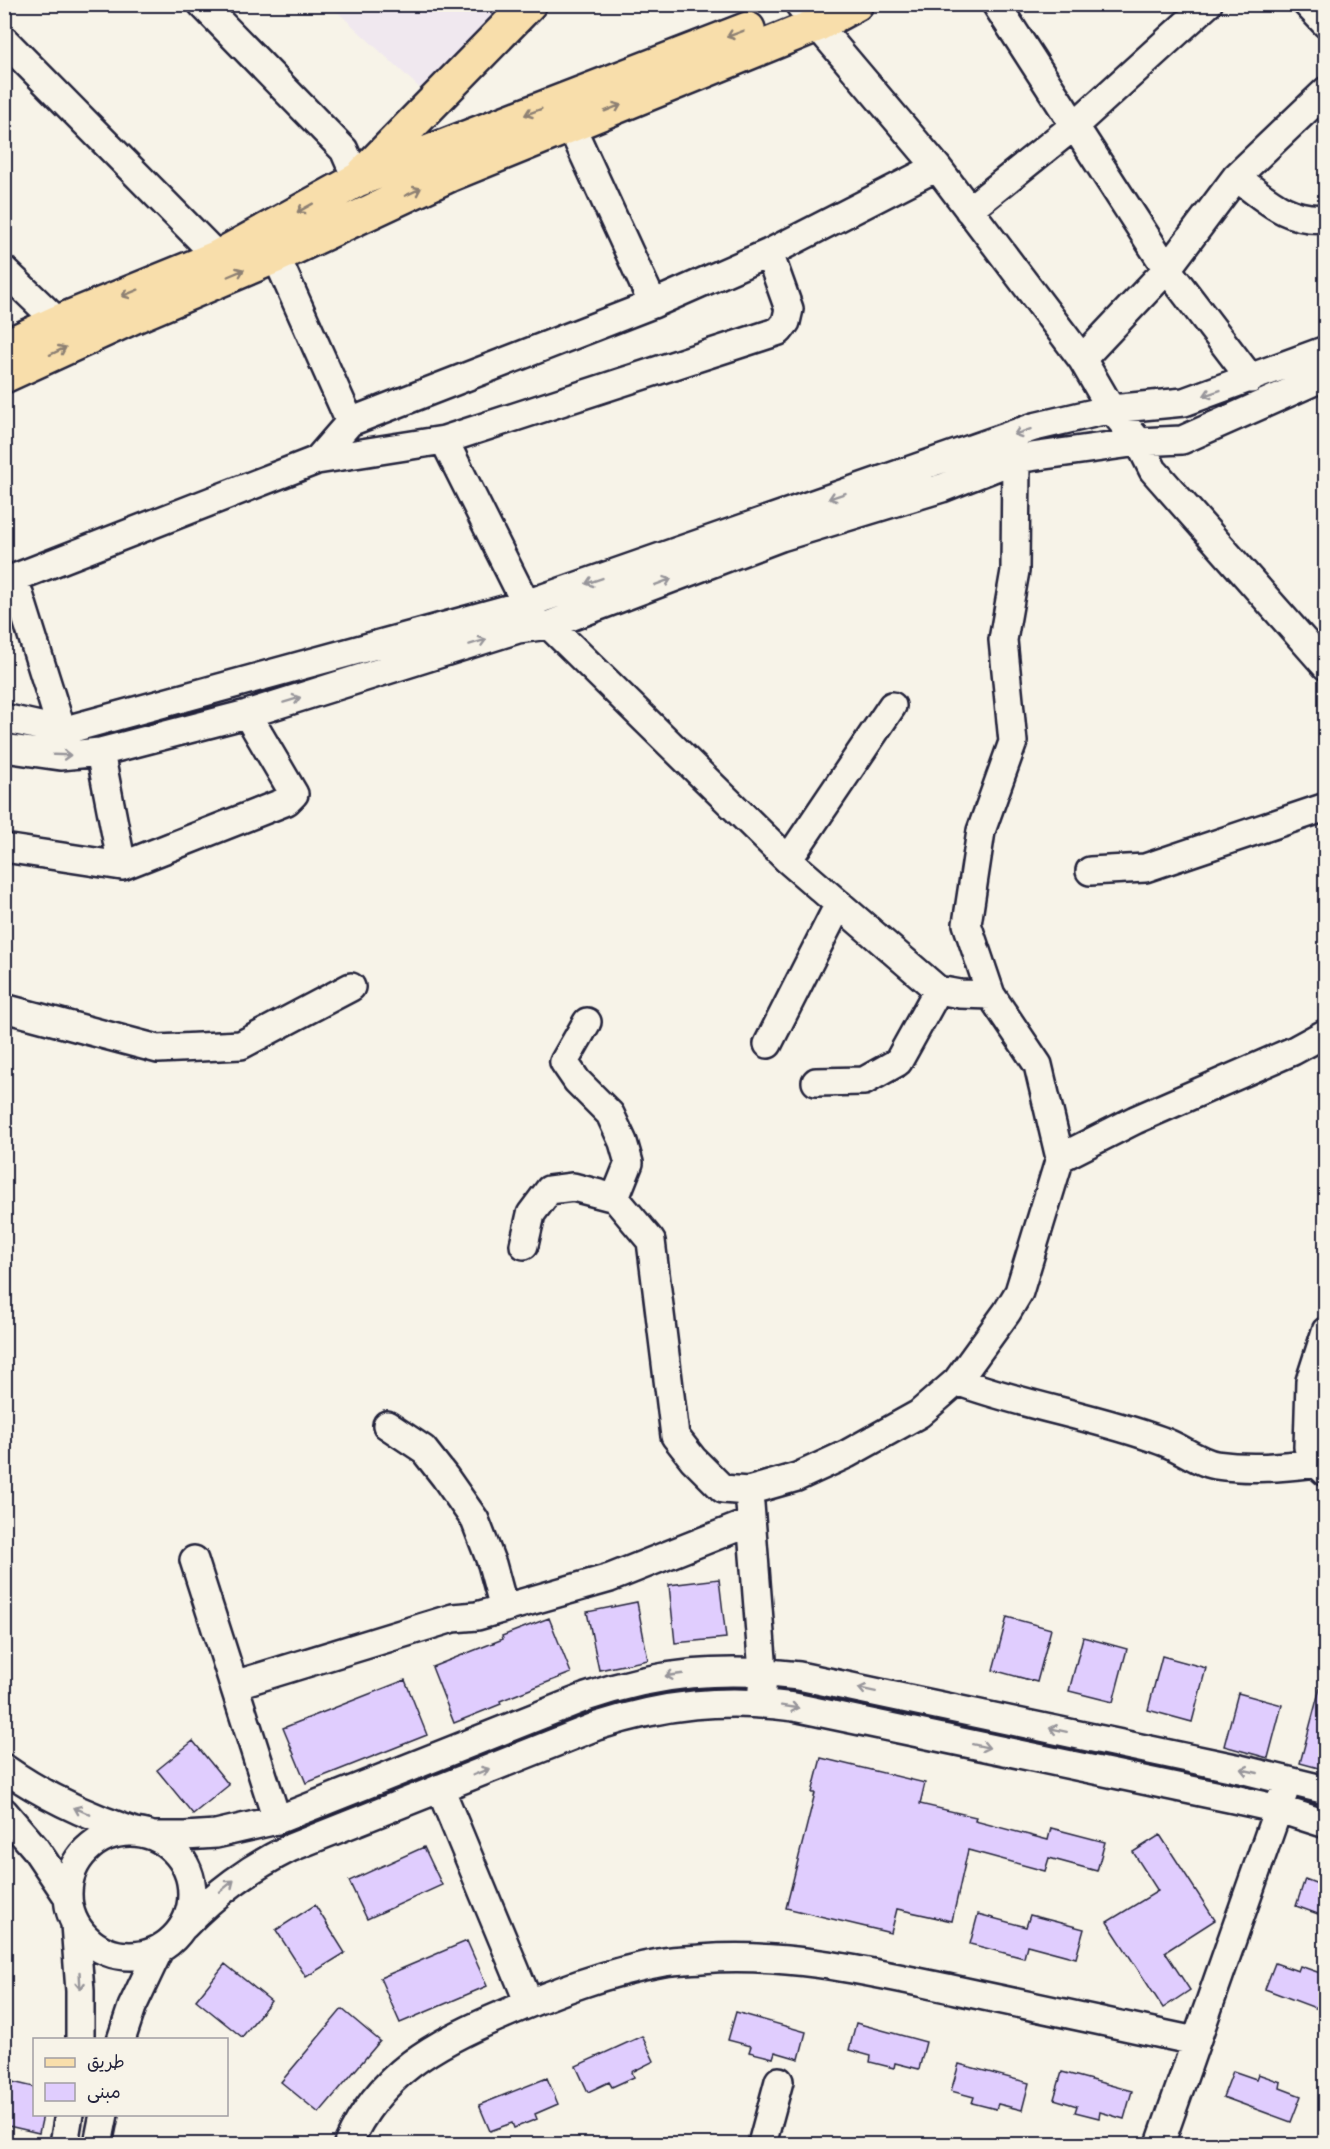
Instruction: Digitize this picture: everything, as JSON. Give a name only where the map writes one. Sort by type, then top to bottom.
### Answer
[{"type":"main road","points":[[357,180],[528,4]]},
{"type":"main road","points":[[4,347],[58,322],[218,257],[357,180],[807,10],[856,4]]},
{"type":"main road","points":[[4,376],[135,316],[276,256],[449,175],[571,126],[807,10]]},
{"type":"street","points":[[202,4],[344,150],[357,180]]},
{"type":"street","points":[[996,4],[1167,269],[1251,379]]},
{"type":"street","points":[[969,210],[1075,125],[1208,4]]},
{"type":"street","points":[[1307,4],[1326,24]]},
{"type":"street","points":[[807,10],[937,166],[1082,359],[1111,409],[1139,442],[1153,470],[1326,666]]},
{"type":"street","points":[[4,40],[218,257]]},
{"type":"street","points":[[1082,359],[1167,269],[1236,177],[1326,91]]},
{"type":"street","points":[[571,126],[653,304]]},
{"type":"street","points":[[317,460],[350,422],[653,304],[769,253],[937,166]]},
{"type":"street","points":[[1236,177],[1289,214],[1312,219],[1326,218]]},
{"type":"street","points":[[62,730],[9,580],[317,460],[444,440],[779,331],[786,322],[789,309],[769,253]]},
{"type":"street","points":[[276,256],[350,422]]},
{"type":"street","points":[[4,270],[58,322]]},
{"type":"street","points":[[4,718],[62,730],[526,604],[1034,428],[1111,409],[1184,402],[1326,350]]},
{"type":"street","points":[[4,748],[60,756],[100,752],[247,714],[518,629],[549,625],[781,537],[942,488],[1016,459],[1139,442],[1182,440],[1326,376]]},
{"type":"street","points":[[444,440],[526,604]]},
{"type":"street","points":[[524,1245],[531,1214],[549,1190],[573,1187],[615,1198],[651,1241],[675,1436],[693,1459],[723,1489],[748,1491],[797,1477],[847,1454],[919,1414],[957,1381],[1007,1312],[1019,1292],[1059,1158],[1038,1065],[991,995],[968,924],[981,831],[1013,742],[1003,640],[1015,571],[1016,459]]},
{"type":"street","points":[[549,625],[788,860],[938,990],[960,994],[991,995]]},
{"type":"street","points":[[788,860],[892,706]]},
{"type":"street","points":[[4,848],[122,866],[287,801],[294,794],[247,714]]},
{"type":"street","points":[[100,752],[122,866]]},
{"type":"street","points":[[1090,871],[1145,868],[1326,807]]},
{"type":"street","points":[[768,1044],[839,904]]},
{"type":"street","points":[[4,1008],[158,1050],[229,1046],[241,1045],[351,987]]},
{"type":"street","points":[[816,1082],[864,1082],[898,1062],[938,990]]},
{"type":"street","points":[[587,1022],[564,1062],[577,1081],[610,1114],[623,1142],[629,1163],[615,1198]]},
{"type":"street","points":[[1059,1158],[1135,1120],[1293,1051],[1326,1033]]},
{"type":"street","points":[[1321,1468],[1308,1447],[1310,1381],[1326,1331]]},
{"type":"street","points":[[957,1381],[991,1394],[1064,1411],[1163,1441],[1213,1465],[1263,1469],[1321,1468]]},
{"type":"street","points":[[387,1425],[423,1449],[446,1477],[475,1520],[492,1564],[504,1608]]},
{"type":"street","points":[[748,1491],[763,1672],[761,1703]]},
{"type":"street","points":[[234,1685],[453,1617],[477,1616],[610,1578],[751,1522]]},
{"type":"street","points":[[194,1560],[277,1820]]},
{"type":"street","points":[[80,2038],[80,1991],[75,1924],[68,1897],[69,1879],[76,1863],[87,1849],[101,1838],[118,1832],[216,1834],[277,1820],[620,1685],[691,1672],[727,1670],[763,1672],[822,1681],[1326,1790]]},
{"type":"street","points":[[75,1924],[97,1947],[112,1954],[136,1956],[159,1950],[173,1940],[208,1902],[233,1881],[260,1863],[290,1848],[597,1726],[661,1708],[694,1704],[761,1703],[794,1707],[1279,1809],[1326,1824]]},
{"type":"street","points":[[411,1767],[414,1776],[421,1784],[430,1788],[440,1788],[446,1781],[448,1772],[445,1753]]},
{"type":"street","points":[[4,1768],[47,1795],[76,1809],[169,1845],[181,1858],[189,1874],[193,1891],[191,1909],[184,1926]]},
{"type":"street","points":[[1160,2145],[1288,1780]]},
{"type":"street","points":[[440,1788],[529,2003]]},
{"type":"street","points":[[4,1812],[35,1848],[68,1897]]},
{"type":"street","points":[[122,2038],[132,2007],[159,1950]]},
{"type":"street","points":[[348,2145],[356,2127],[383,2089],[418,2058],[458,2033],[596,1977],[654,1964],[736,1956],[808,1961],[1195,2041]]},
{"type":"street","points":[[762,2145],[778,2081]]},
{"type":"street","points":[[64,2145],[69,2116]]},
{"type":"street","points":[[98,2145],[104,2116]]},
{"type":"shaded area","points":[[499,4],[502,8],[423,91],[330,5]]},
{"type":"building","points":[[719,1579],[726,1638],[675,1643],[669,1585]]},
{"type":"building","points":[[637,1602],[648,1660],[599,1670],[587,1612]]},
{"type":"building","points":[[1007,1617],[1051,1629],[1037,1682],[993,1670]]},
{"type":"building","points":[[549,1618],[571,1673],[500,1701],[501,1704],[454,1723],[432,1667]]},
{"type":"building","points":[[1083,1637],[1127,1649],[1113,1702],[1069,1691]]},
{"type":"building","points":[[1162,1656],[1206,1668],[1192,1722],[1148,1710]]},
{"type":"building","points":[[405,1680],[427,1735],[306,1783],[283,1728]]},
{"type":"building","points":[[1320,1688],[1326,1688],[1326,1770],[1300,1763]]},
{"type":"building","points":[[1238,1693],[1282,1705],[1268,1758],[1224,1746]]},
{"type":"building","points":[[193,1741],[229,1785],[193,1814],[157,1770]]},
{"type":"building","points":[[821,1758],[925,1783],[920,1804],[976,1817],[975,1821],[1048,1840],[1051,1828],[1105,1842],[1097,1871],[1049,1858],[1045,1871],[968,1850],[952,1921],[897,1909],[891,1933],[786,1908],[815,1793],[812,1793]]},
{"type":"building","points":[[1160,1835],[1215,1920],[1165,1952],[1190,1990],[1163,2008],[1107,1922],[1158,1891],[1133,1852]]},
{"type":"building","points":[[424,1847],[442,1885],[367,1919],[349,1881]]},
{"type":"building","points":[[1305,1879],[1326,1887],[1326,1917],[1296,1906]]},
{"type":"building","points":[[315,1905],[345,1953],[306,1977],[276,1930]]},
{"type":"building","points":[[978,1914],[1026,1927],[1030,1915],[1084,1929],[1076,1958],[1027,1945],[1024,1958],[970,1944]]},
{"type":"building","points":[[467,1941],[487,1986],[400,2023],[380,1978]]},
{"type":"building","points":[[1275,1963],[1298,1971],[1300,1966],[1323,1974],[1321,1980],[1326,1982],[1326,2012],[1265,1989]]},
{"type":"building","points":[[225,1964],[271,2001],[242,2037],[196,2000]]},
{"type":"building","points":[[342,2009],[380,2041],[319,2113],[281,2082]]},
{"type":"building","points":[[736,2012],[806,2032],[799,2059],[775,2052],[773,2058],[749,2052],[751,2046],[728,2040]]},
{"type":"building","points":[[856,2023],[926,2042],[919,2069],[895,2063],[894,2068],[870,2062],[871,2056],[849,2050]]},
{"type":"building","points":[[642,2036],[654,2061],[632,2072],[634,2077],[612,2087],[609,2082],[588,2092],[576,2066]]},
{"type":"building","points":[[959,2064],[1029,2083],[1022,2110],[998,2104],[996,2109],[972,2103],[974,2097],[951,2091]]},
{"type":"building","points":[[1233,2071],[1256,2079],[1258,2074],[1281,2082],[1280,2088],[1301,2096],[1291,2122],[1223,2097]]},
{"type":"building","points":[[1062,2072],[1132,2091],[1124,2119],[1100,2112],[1099,2118],[1075,2112],[1077,2106],[1054,2099]]},
{"type":"building","points":[[547,2078],[558,2104],[535,2114],[537,2119],[514,2128],[512,2123],[490,2131],[479,2105]]},
{"type":"building","points":[[4,2080],[33,2087],[33,2116],[43,2116],[39,2133],[4,2125]]}]
